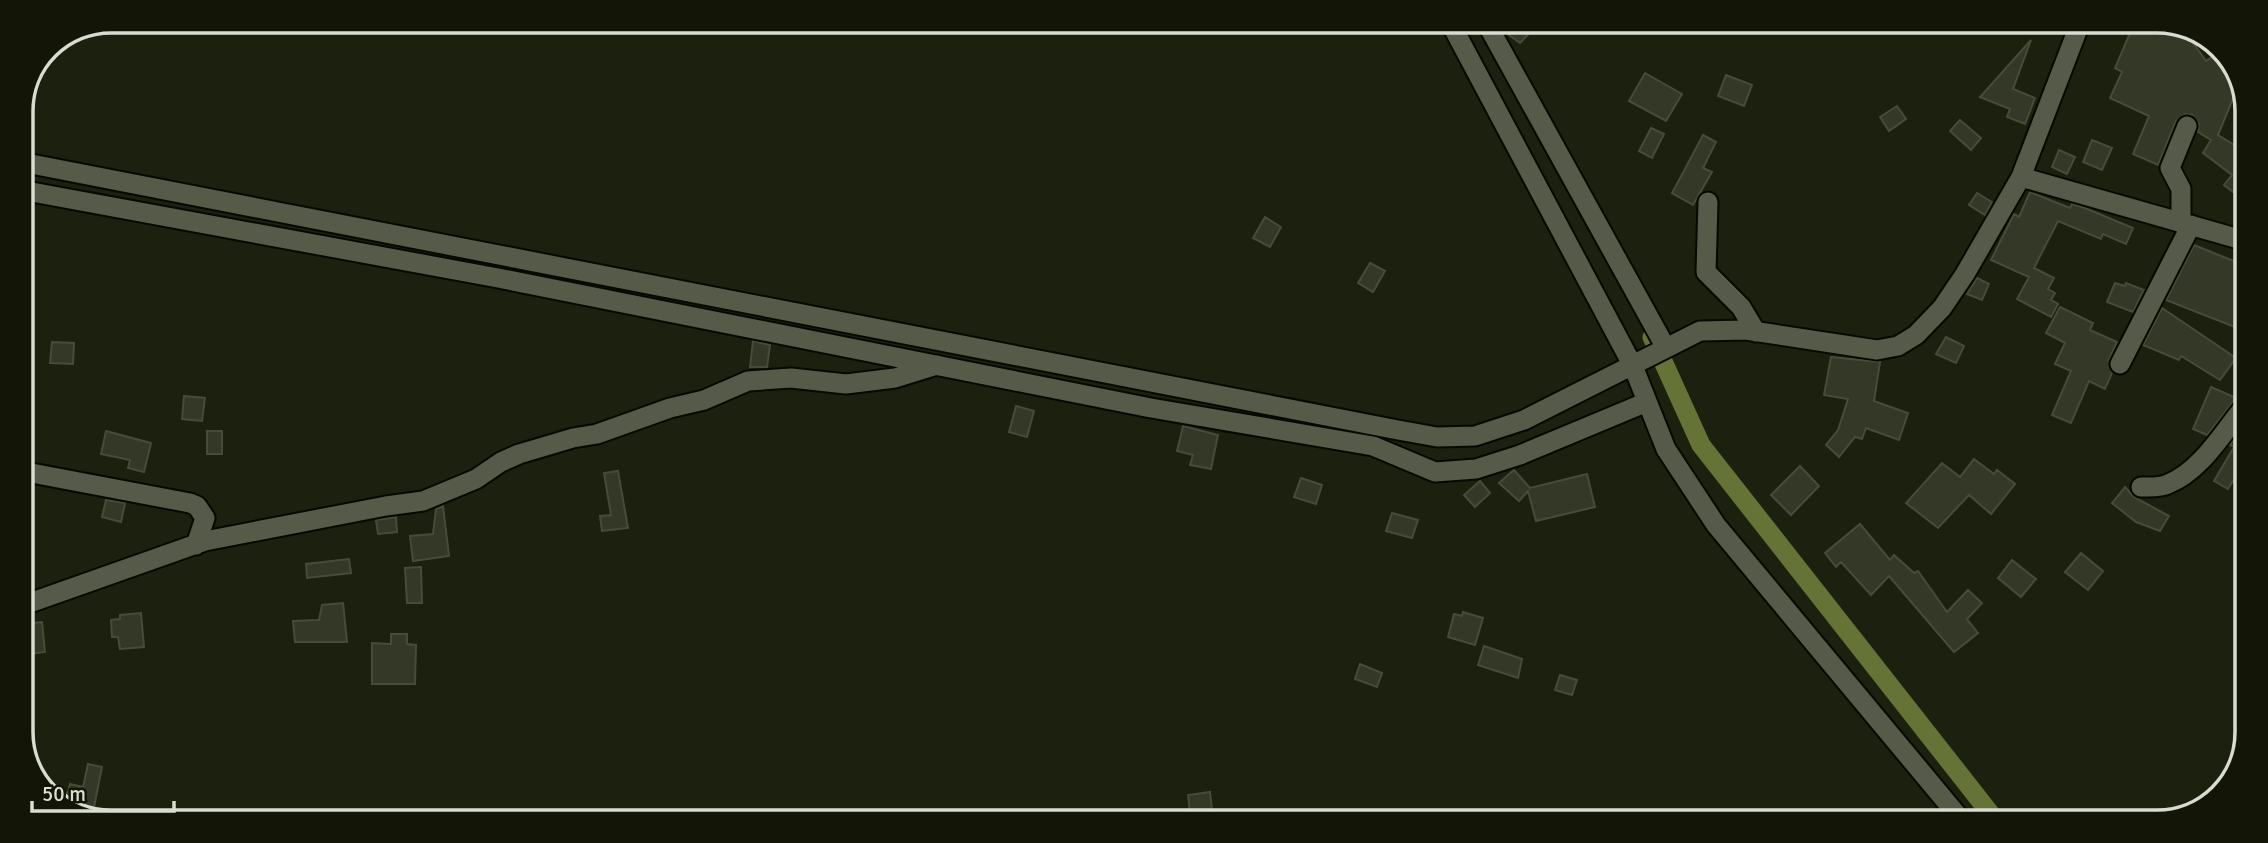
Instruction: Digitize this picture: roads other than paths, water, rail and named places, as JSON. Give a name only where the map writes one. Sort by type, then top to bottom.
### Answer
[{"type":"street","points":[[1456,33],[1648,358]]},
{"type":"street","points":[[1491,33],[1648,358],[1647,401],[1666,450],[1716,525],[1954,810]]},
{"type":"street","points":[[33,164],[1437,437],[1475,436],[1524,420],[1700,331],[1756,332],[1877,350],[1907,342],[1942,308],[2021,177],[2076,33]]},
{"type":"street","points":[[2120,364],[2186,224],[2180,189],[2170,168],[2187,126]]},
{"type":"street","points":[[2021,177],[2235,238]]},
{"type":"street","points":[[33,192],[268,234],[1151,408],[1373,446],[1435,472],[1476,469],[1520,456],[1647,401]]},
{"type":"street","points":[[1708,202],[1706,272],[1741,307],[1756,332]]},
{"type":"street","points":[[33,602],[196,545],[270,527],[423,501],[475,479],[500,462],[519,454],[597,434],[670,408],[704,400],[748,381],[791,378],[846,384],[895,378],[937,365]]},
{"type":"street","points":[[2141,487],[2166,485],[2184,475],[2198,463],[2235,418]]},
{"type":"street","points":[[33,473],[197,506],[205,518],[196,545]]},
{"type":"waterway","points":[[1652,337],[1701,445],[1988,810]]}]
